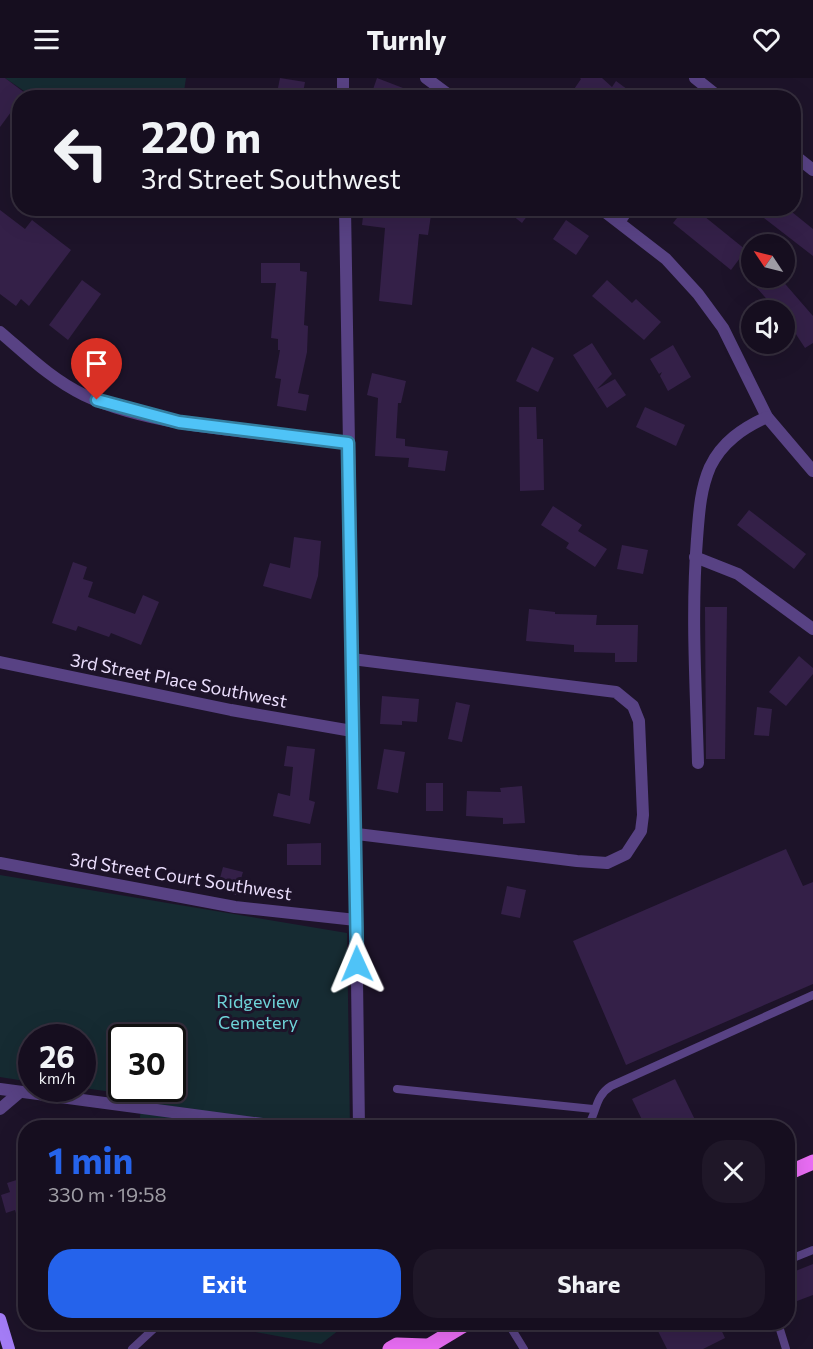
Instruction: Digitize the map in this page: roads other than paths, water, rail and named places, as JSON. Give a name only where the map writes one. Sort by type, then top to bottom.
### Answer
[{"type":"main road","points":[[795,1170],[813,1162]]},
{"type":"main road","points":[[0,1319],[9,1349]]},
{"type":"main road","points":[[390,1349],[397,1346],[425,1348],[455,1330]]},
{"type":"street","points":[[426,78],[442,90]]},
{"type":"street","points":[[695,78],[710,90]]},
{"type":"street","points":[[801,161],[813,170]]},
{"type":"street","points":[[345,216],[352,730],[357,834],[359,1120]]},
{"type":"street","points":[[610,216],[666,259],[698,294],[723,328],[767,417],[813,471]]},
{"type":"street","points":[[0,332],[65,384],[112,406],[179,422],[348,443]]},
{"type":"street","points":[[698,763],[692,592],[701,496],[711,466],[730,439],[747,426],[767,417]]},
{"type":"street","points":[[695,557],[738,574],[813,629]]},
{"type":"street","points":[[352,659],[616,693],[626,698],[636,711],[639,721],[643,814],[641,831],[626,854],[607,862],[577,861],[357,834]]},
{"type":"street","name":"3rd Street Place Southwest","points":[[0,662],[231,710],[352,730]]},
{"type":"street","name":"3rd Street Court Southwest","points":[[0,862],[235,907],[356,920]]},
{"type":"street","points":[[0,1089],[18,1092]]},
{"type":"street","points":[[0,1109],[18,1094]]},
{"type":"street","points":[[96,1102],[236,1120]]},
{"type":"lane","points":[[621,224],[626,216]]},
{"type":"lane","points":[[590,1120],[601,1092],[611,1086],[813,995]]},
{"type":"lane","points":[[397,1089],[593,1109]]},
{"type":"lane","points":[[200,1120],[201,1115]]},
{"type":"lane","points":[[795,1257],[813,1250]]},
{"type":"lane","points":[[132,1349],[152,1330]]},
{"type":"lane","points":[[512,1330],[524,1349]]},
{"type":"lane","points":[[780,1330],[786,1349]]},
{"type":"park label","name":"Ridgeview Cemetery","points":[[258,1011]]}]
